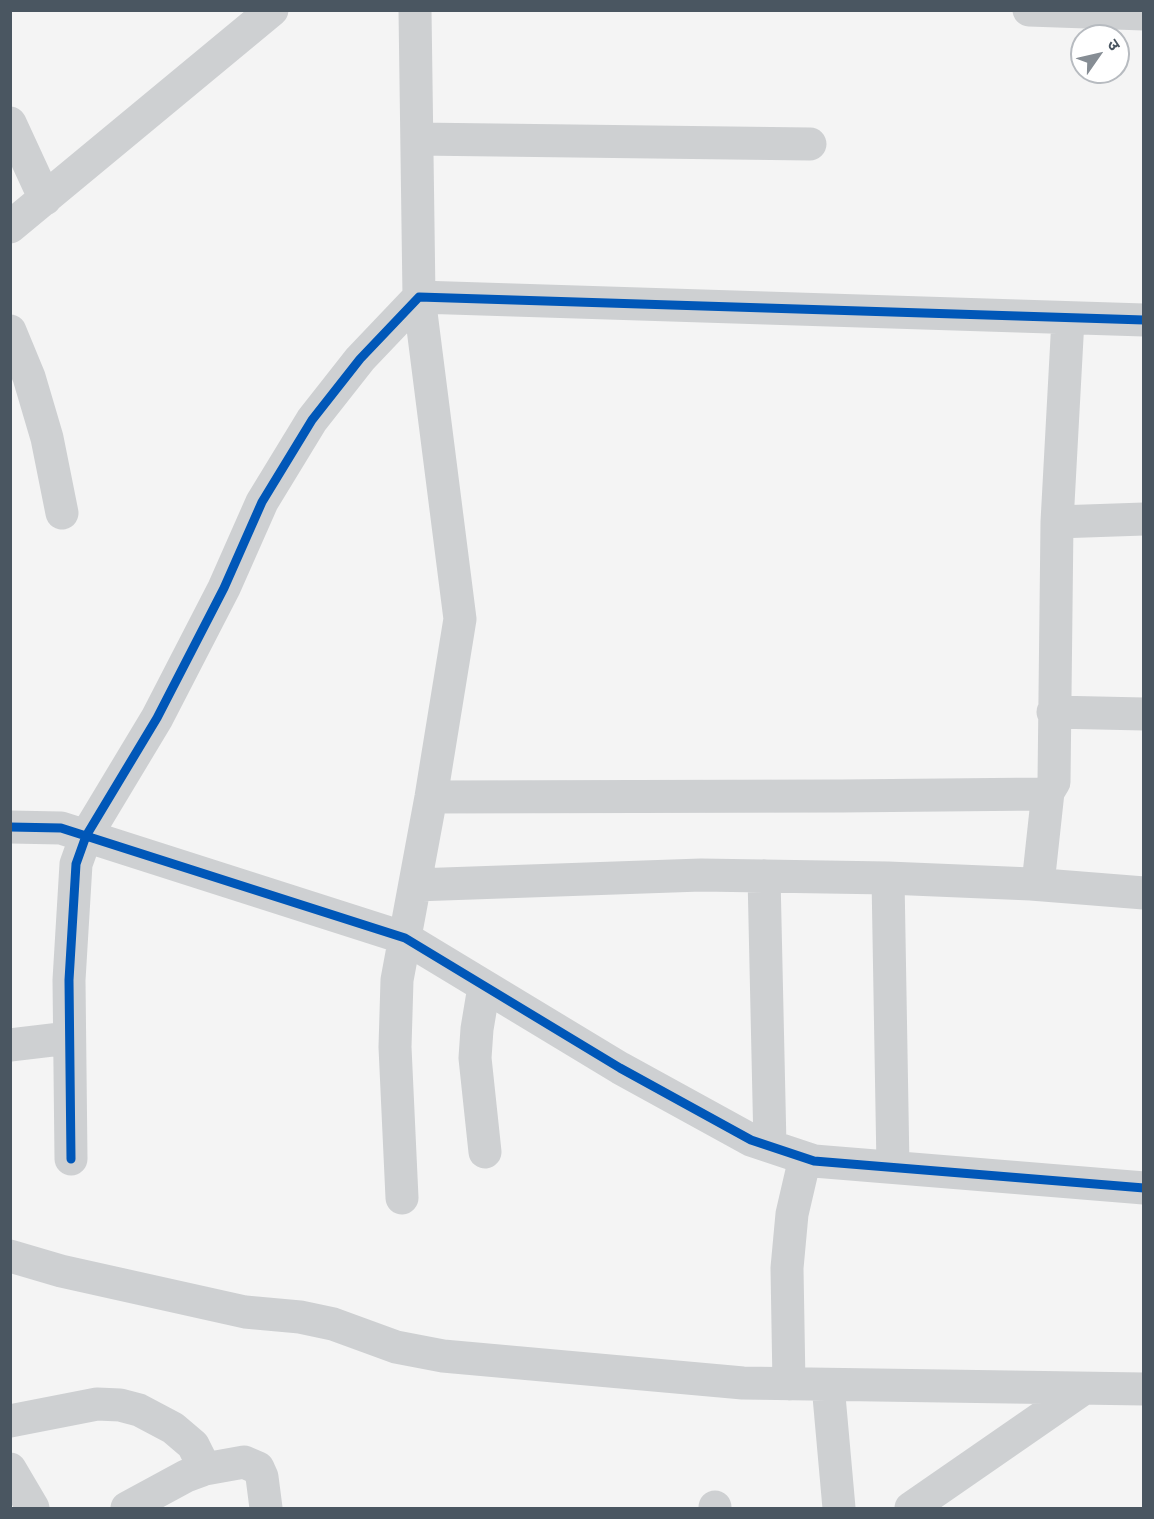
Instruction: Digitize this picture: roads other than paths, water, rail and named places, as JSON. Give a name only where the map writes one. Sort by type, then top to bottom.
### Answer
[{"type":"street","points":[[10,227],[272,10]]},
{"type":"street","points":[[402,1198],[396,1003],[405,938],[432,797],[460,619],[419,297],[415,10]]},
{"type":"street","points":[[1029,10],[1143,14]]},
{"type":"street","points":[[10,123],[45,199]]},
{"type":"street","points":[[417,139],[810,144]]},
{"type":"street","points":[[72,1159],[69,1038],[74,889],[76,864],[86,836],[157,718],[224,588],[262,502],[312,420],[360,359],[419,297],[1143,320]]},
{"type":"street","points":[[1038,884],[1048,792],[1054,782],[1053,712],[1057,522],[1068,318]]},
{"type":"street","points":[[10,331],[29,377],[47,438],[62,513]]},
{"type":"street","points":[[1057,522],[1143,519]]},
{"type":"street","points":[[1053,712],[1143,714]]},
{"type":"street","points":[[432,797],[841,796],[1043,794],[1048,792]]},
{"type":"street","points":[[10,827],[62,828],[405,938],[620,1068],[751,1140],[806,1158],[1143,1188]]},
{"type":"street","points":[[415,885],[701,875],[888,878],[1038,884],[1143,893]]},
{"type":"street","points":[[765,876],[770,1146]]},
{"type":"street","points":[[888,878],[893,1167]]},
{"type":"street","points":[[484,987],[475,1058],[485,1152]]},
{"type":"street","points":[[10,1045],[69,1038]]},
{"type":"street","points":[[789,1384],[787,1268],[792,1214],[806,1158]]},
{"type":"street","points":[[10,1256],[61,1271],[245,1312],[300,1317],[333,1324],[396,1347],[443,1356],[743,1383],[1083,1389],[1142,1382]]},
{"type":"street","points":[[828,1385],[840,1509]]},
{"type":"street","points":[[911,1509],[1083,1389]]},
{"type":"street","points":[[10,1421],[98,1404],[120,1405],[139,1410],[173,1428],[193,1445],[205,1469]]},
{"type":"street","points":[[127,1509],[186,1476],[205,1469],[244,1462],[255,1465],[262,1477],[266,1509]]},
{"type":"street","points":[[10,1469],[33,1509]]}]
